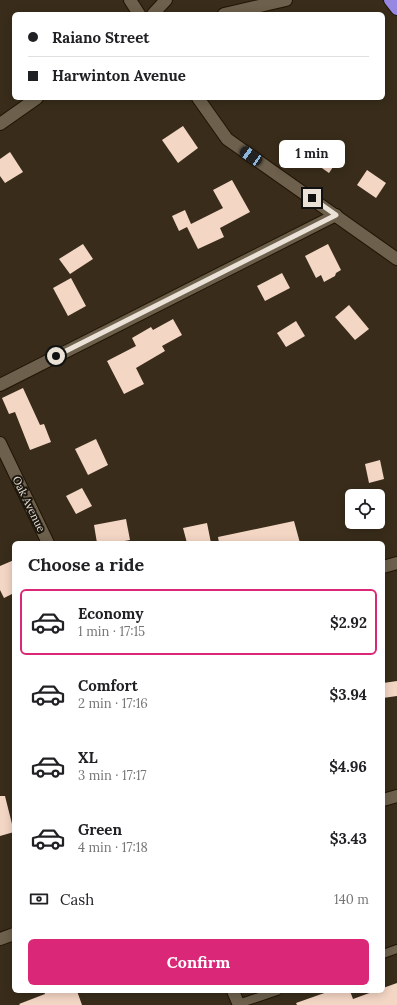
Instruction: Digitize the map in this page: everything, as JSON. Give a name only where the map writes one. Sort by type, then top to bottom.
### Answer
[{"type":"street","points":[[130,0],[138,12]]},
{"type":"street","points":[[155,12],[166,0]]},
{"type":"street","points":[[233,12],[286,0]]},
{"type":"street","points":[[0,124],[35,100]]},
{"type":"street","points":[[199,100],[227,139],[397,259]]},
{"type":"street","points":[[0,385],[336,215]]},
{"type":"street","name":"Oak Avenue","points":[[0,443],[47,541]]},
{"type":"street","points":[[385,566],[397,563]]},
{"type":"street","points":[[385,799],[397,796]]},
{"type":"street","points":[[0,939],[12,935]]},
{"type":"street","points":[[234,993],[238,1004]]},
{"type":"lane","points":[[385,953],[397,950]]},
{"type":"lane","points":[[238,1004],[271,993]]},
{"type":"building","points":[[183,126],[198,148],[178,163],[162,140]]},
{"type":"building","points":[[321,142],[341,155],[329,173],[309,159]]},
{"type":"building","points":[[10,152],[23,172],[5,183],[0,176],[0,159]]},
{"type":"building","points":[[367,170],[386,183],[376,198],[357,185]]},
{"type":"building","points":[[232,180],[250,212],[220,228],[224,237],[198,249],[187,227],[179,231],[172,216],[185,210],[191,224],[223,208],[213,190]]},
{"type":"building","points":[[83,244],[93,259],[70,274],[59,259]]},
{"type":"building","points":[[328,244],[341,270],[336,273],[335,276],[324,282],[321,275],[316,278],[305,256]]},
{"type":"building","points":[[282,273],[290,288],[265,301],[257,286]]},
{"type":"building","points":[[71,278],[86,306],[68,316],[53,288]]},
{"type":"building","points":[[349,305],[369,329],[355,340],[335,317]]},
{"type":"building","points":[[173,319],[182,335],[162,346],[165,351],[136,368],[144,384],[124,394],[107,361],[136,346],[132,338],[151,327],[153,330]]},
{"type":"building","points":[[296,321],[305,336],[286,347],[277,333]]},
{"type":"building","points":[[23,388],[40,425],[44,424],[51,442],[30,450],[15,412],[9,414],[2,398]]},
{"type":"building","points":[[96,439],[108,465],[88,475],[75,449]]},
{"type":"building","points":[[380,460],[384,479],[369,483],[365,464]]},
{"type":"building","points":[[82,488],[92,506],[76,514],[66,496]]},
{"type":"building","points":[[126,519],[130,540],[97,541],[94,525]]},
{"type":"building","points":[[294,521],[299,541],[219,541],[218,537]]},
{"type":"building","points":[[207,523],[211,541],[186,541],[183,528]]},
{"type":"building","points":[[12,561],[12,594],[4,598],[0,590],[0,566]]},
{"type":"building","points":[[397,681],[397,696],[385,698],[385,683]]},
{"type":"building","points":[[0,796],[5,796],[12,824],[12,833],[0,836]]},
{"type":"building","points":[[397,983],[397,1005],[297,1005],[296,1003],[324,993],[351,993],[353,999],[370,993],[385,993],[385,987]]},
{"type":"building","points":[[78,993],[82,1005],[19,1004],[45,994]]},
{"type":"route","points":[[56,356],[336,215],[312,198]]}]
